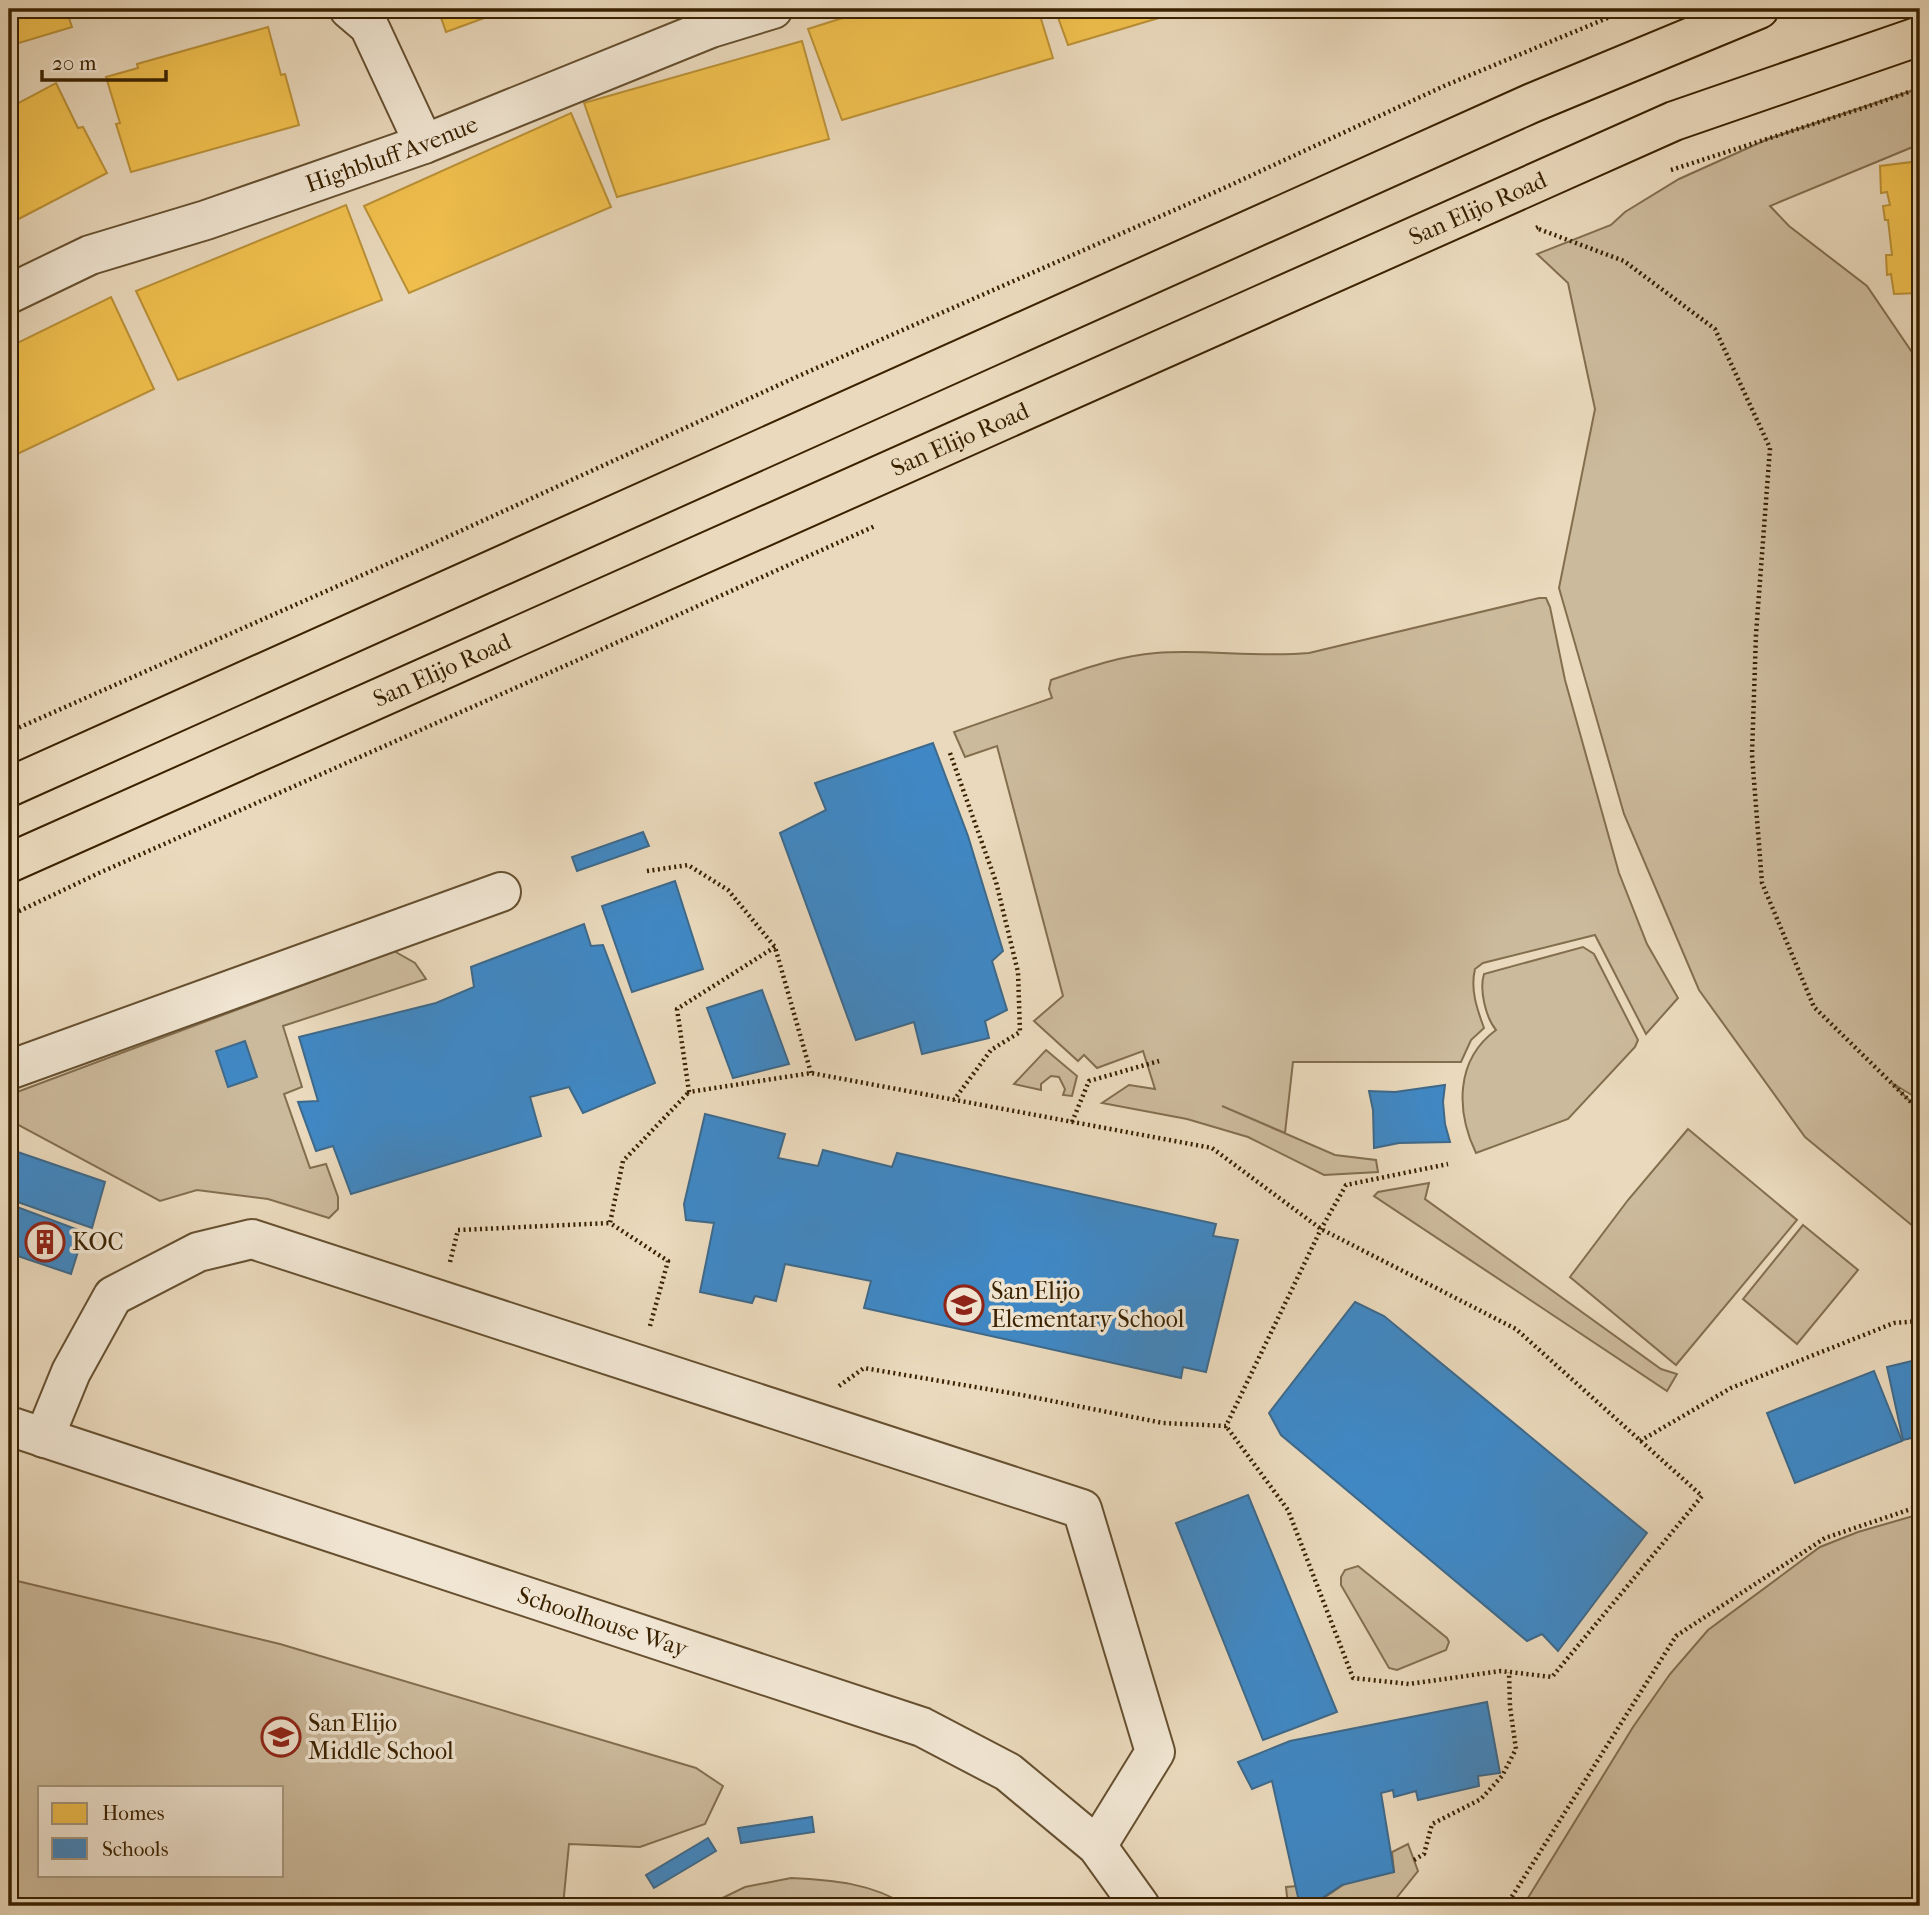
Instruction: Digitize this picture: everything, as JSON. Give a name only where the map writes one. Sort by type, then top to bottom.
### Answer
[{"type":"main road","points":[[9,787],[1506,114],[1759,9]]},
{"type":"main road","name":"San Elijo Road","points":[[9,863],[1674,121],[1920,36]]},
{"type":"street","points":[[349,9],[369,26],[424,144]]},
{"type":"street","name":"Highbluff Avenue","points":[[9,294],[90,255],[206,220],[424,144],[711,28],[773,9]]},
{"type":"street","points":[[9,1070],[501,892]]},
{"type":"street","points":[[26,1432],[71,1372],[113,1296],[198,1252],[252,1239],[1082,1509],[1154,1752],[1097,1846]]},
{"type":"street","name":"Schoolhouse Way","points":[[26,1432],[922,1727],[1008,1772],[1097,1846],[1140,1906]]},
{"type":"path","points":[[9,732],[421,550],[807,372],[1222,190],[1444,86],[1629,9]]},
{"type":"path","points":[[1667,172],[1920,88]]},
{"type":"path","points":[[1548,223],[1536,228],[1625,261],[1716,329],[1770,448],[1756,634],[1752,755],[1762,883],[1814,1007],[1920,1111]]},
{"type":"path","points":[[950,753],[996,882],[1018,972],[1020,1032],[991,1050],[954,1100]]},
{"type":"path","points":[[647,871],[688,864],[728,890],[775,947],[811,1073]]},
{"type":"path","points":[[689,1092],[677,1009],[775,947]]},
{"type":"path","points":[[1073,1122],[1089,1081],[1159,1061]]},
{"type":"path","points":[[610,1223],[623,1161],[689,1092],[811,1073],[1212,1148],[1321,1229],[1516,1329],[1702,1496],[1552,1677],[1501,1671],[1409,1684],[1353,1678],[1288,1510],[1226,1426]]},
{"type":"path","points":[[1226,1426],[1321,1229],[1346,1185],[1448,1164]]},
{"type":"path","points":[[448,1270],[458,1230],[610,1223],[668,1261],[648,1334]]},
{"type":"path","points":[[1640,1441],[1731,1388],[1894,1323],[1920,1321]]},
{"type":"path","points":[[830,1393],[864,1368],[1163,1423],[1226,1426]]},
{"type":"path","points":[[1506,1906],[1676,1636],[1825,1538],[1920,1506]]},
{"type":"path","points":[[1414,1860],[1423,1853],[1432,1824],[1481,1799],[1503,1776],[1516,1749],[1510,1707],[1509,1672]]},
{"type":"shaded area","points":[[1920,88],[1920,144],[1770,206],[1789,226],[1867,286],[1920,364],[1920,1100],[1892,1083],[1920,1111],[1920,1232],[1805,1137],[1699,990],[1624,814],[1559,588],[1595,409],[1568,283],[1537,254],[1611,225],[1625,212],[1679,179],[1768,139]]},
{"type":"shaded area","points":[[1546,598],[1550,607],[1565,680],[1619,873],[1647,944],[1678,998],[1646,1034],[1595,935],[1483,963],[1475,969],[1474,991],[1484,1028],[1471,1040],[1461,1062],[1293,1062],[1285,1133],[1222,1106],[1335,1155],[1376,1160],[1378,1172],[1324,1175],[1248,1137],[1187,1119],[1102,1103],[1129,1085],[1155,1089],[1143,1051],[1097,1068],[1084,1055],[1078,1061],[1034,1021],[1063,996],[997,746],[965,757],[954,732],[1052,698],[1049,689],[1051,680],[1116,660],[1175,652],[1270,655],[1309,653]]},
{"type":"shaded area","points":[[1583,947],[1594,954],[1638,1040],[1635,1047],[1568,1119],[1476,1153],[1465,1120],[1463,1087],[1473,1056],[1496,1030],[1484,1003],[1484,974]]},
{"type":"shaded area","points":[[394,951],[415,963],[426,979],[283,1026],[302,1087],[284,1094],[310,1168],[326,1164],[338,1197],[338,1209],[329,1218],[268,1199],[197,1190],[160,1201],[9,1120],[9,1095]]},
{"type":"shaded area","points":[[1046,1050],[1077,1076],[1072,1096],[1063,1095],[1065,1089],[1059,1077],[1051,1076],[1041,1084],[1041,1090],[1014,1084]]},
{"type":"shaded area","points":[[1688,1129],[1797,1220],[1676,1365],[1570,1277],[1628,1200]]},
{"type":"shaded area","points":[[1429,1183],[1425,1199],[1661,1369],[1677,1374],[1667,1391],[1374,1196],[1378,1192]]},
{"type":"shaded area","points":[[1803,1225],[1858,1270],[1797,1344],[1743,1299]]},
{"type":"shaded area","points":[[1920,1514],[1920,1906],[1523,1906],[1633,1727],[1670,1674],[1708,1630],[1820,1547],[1858,1532]]},
{"type":"shaded area","points":[[1358,1566],[1447,1638],[1449,1642],[1446,1650],[1397,1670],[1389,1668],[1341,1585],[1345,1570]]},
{"type":"shaded area","name":"San Elijo Middle School","points":[[9,1579],[280,1644],[696,1768],[723,1786],[705,1824],[640,1847],[569,1844],[563,1906],[9,1906]]},
{"type":"shaded area","points":[[1408,1844],[1418,1871],[1390,1906],[1312,1906],[1346,1883],[1394,1872],[1392,1852]]},
{"type":"shaded area","points":[[791,1878],[866,1888],[907,1906],[706,1906],[745,1887]]},
{"type":"shaded area","points":[[1297,1886],[1300,1906],[1288,1906],[1286,1887]]},
{"type":"building: Homes","points":[[9,9],[66,9],[72,27],[9,46]]},
{"type":"building: Homes","points":[[438,9],[509,9],[446,32]]},
{"type":"building: Homes","points":[[871,9],[1038,9],[1053,58],[842,120],[808,29]]},
{"type":"building: Homes","points":[[1055,9],[1189,9],[1068,45]]},
{"type":"building: Homes","points":[[268,27],[299,125],[131,172],[116,124],[120,123],[106,77],[138,68],[137,64]]},
{"type":"building: Homes","points":[[802,41],[829,139],[617,197],[584,103]]},
{"type":"building: Homes","points":[[56,83],[78,128],[83,127],[107,173],[9,224],[9,108]]},
{"type":"building: Homes","points":[[571,113],[611,207],[409,293],[364,206]]},
{"type":"building: Homes","points":[[1920,161],[1920,293],[1894,294],[1891,274],[1887,275],[1886,255],[1892,255],[1888,220],[1885,220],[1883,206],[1890,205],[1887,192],[1881,193],[1880,166]]},
{"type":"building: Homes","points":[[346,205],[382,300],[178,380],[136,291]]},
{"type":"building: Homes","points":[[111,297],[154,389],[9,458],[9,347]]},
{"type":"building: Schools","points":[[933,743],[968,836],[1003,951],[992,961],[1007,1010],[985,1021],[989,1038],[922,1054],[914,1022],[856,1040],[780,833],[826,810],[815,783]]},
{"type":"building: Schools","points":[[643,832],[649,846],[577,871],[572,857]]},
{"type":"building: Schools","points":[[675,881],[703,969],[632,992],[602,906]]},
{"type":"building: Schools","points":[[584,924],[591,946],[603,945],[655,1083],[583,1113],[569,1087],[530,1097],[541,1136],[351,1194],[333,1146],[316,1151],[298,1102],[318,1101],[299,1037],[436,1003],[474,987],[471,967]]},
{"type":"building: Schools","points":[[762,990],[789,1064],[733,1078],[707,1008]]},
{"type":"building: Schools","points":[[245,1041],[257,1077],[228,1087],[216,1051]]},
{"type":"building: Schools","points":[[1445,1085],[1443,1102],[1450,1142],[1399,1143],[1374,1148],[1373,1110],[1369,1091],[1395,1092]]},
{"type":"building: Schools","points":[[705,1114],[785,1134],[778,1158],[818,1166],[823,1150],[892,1167],[897,1153],[1216,1224],[1213,1236],[1238,1240],[1206,1372],[1183,1367],[1181,1378],[864,1308],[871,1281],[785,1264],[776,1301],[755,1296],[752,1303],[700,1292],[714,1223],[686,1220],[684,1204]]},
{"type":"building: Schools","points":[[9,1149],[105,1182],[92,1228],[9,1199]]},
{"type":"building: Schools","name":"KOC","points":[[9,1204],[84,1232],[71,1274],[9,1253]]},
{"type":"building: Schools","points":[[1355,1302],[1384,1316],[1647,1533],[1558,1651],[1542,1634],[1527,1641],[1281,1435],[1269,1413]]},
{"type":"building: Schools","points":[[1920,1359],[1920,1436],[1903,1440],[1887,1367]]},
{"type":"building: Schools","points":[[1874,1371],[1902,1441],[1795,1483],[1767,1413]]},
{"type":"building: Schools","points":[[1248,1495],[1337,1712],[1263,1740],[1176,1523]]},
{"type":"building: Schools","points":[[1487,1702],[1500,1773],[1478,1776],[1479,1786],[1418,1800],[1416,1791],[1394,1797],[1393,1790],[1381,1793],[1394,1872],[1342,1885],[1310,1906],[1300,1906],[1272,1781],[1252,1789],[1238,1762],[1290,1741]]},
{"type":"building: Schools","points":[[812,1817],[814,1832],[741,1843],[738,1828]]},
{"type":"building: Schools","points":[[708,1838],[716,1851],[654,1888],[646,1875]]},
{"type":"place","name":"KOC","points":[[45,1242]]},
{"type":"place","name":"San Elijo Elementary School","points":[[964,1305]]},
{"type":"place","name":"San Elijo Middle School","points":[[281,1737]]}]
